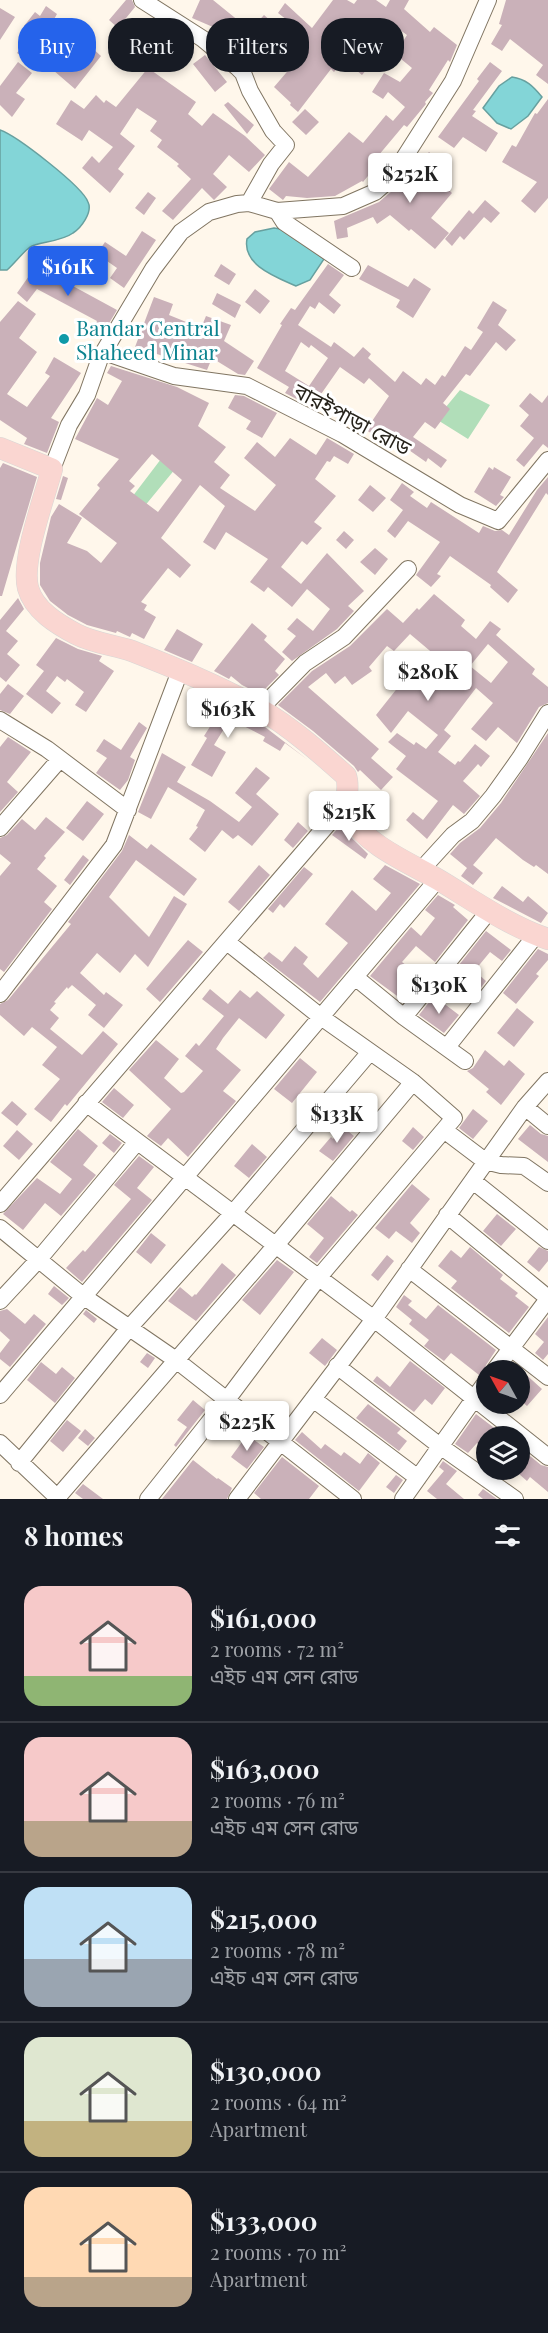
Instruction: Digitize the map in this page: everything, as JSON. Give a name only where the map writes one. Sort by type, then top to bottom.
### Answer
[{"type":"main road","points":[[0,448],[52,469],[26,569],[28,590],[38,608],[55,622],[78,635],[130,651],[180,671],[260,709],[292,730],[346,776],[350,786],[346,803],[348,814],[372,842],[489,911],[542,937]]},
{"type":"street","points":[[142,0],[203,39],[243,73],[250,91],[273,131],[286,145],[271,164],[249,203]]},
{"type":"street","points":[[52,469],[69,425],[87,395],[104,352],[153,269],[181,232],[209,212],[222,207],[249,203],[277,211],[343,206],[375,192],[392,177],[453,81],[488,0]]},
{"type":"street","points":[[277,211],[284,222],[352,268]]},
{"type":"street","name":"বারইপাড়া রোড","points":[[104,352],[174,376],[247,386],[342,434],[460,505],[498,521],[548,460]]},
{"type":"street","points":[[260,709],[305,663],[344,637],[408,568]]},
{"type":"street","points":[[0,994],[114,845],[180,671]]},
{"type":"street","points":[[0,1395],[355,977],[430,875],[453,835],[479,813],[520,758],[548,712]]},
{"type":"street","points":[[0,720],[60,759],[128,810]]},
{"type":"street","points":[[0,828],[60,759]]},
{"type":"street","points":[[0,1204],[346,803]]},
{"type":"street","points":[[404,1017],[489,911]]},
{"type":"street","points":[[447,1047],[542,937]]},
{"type":"street","points":[[148,1499],[226,1401],[319,1277],[454,1118],[413,1082],[321,1017],[226,942]]},
{"type":"street","points":[[355,977],[404,1017],[465,1061]]},
{"type":"street","points":[[18,1462],[129,1329],[233,1213],[370,1052]]},
{"type":"street","points":[[245,1496],[280,1442],[374,1319],[485,1161],[548,1080]]},
{"type":"street","points":[[0,1443],[58,1498],[413,1082]]},
{"type":"street","points":[[86,1103],[374,1319],[548,1456]]},
{"type":"street","points":[[525,1107],[548,1126]]},
{"type":"street","points":[[444,1130],[485,1161],[501,1165],[524,1166],[548,1183]]},
{"type":"street","points":[[0,1301],[39,1259],[137,1142]]},
{"type":"street","points":[[473,1181],[548,1241]]},
{"type":"street","points":[[447,1215],[548,1299],[502,1360]]},
{"type":"street","points":[[0,1228],[83,1296],[176,1360],[353,1499]]},
{"type":"street","points":[[410,1269],[548,1377]]},
{"type":"street","points":[[337,1366],[440,1446],[515,1499]]},
{"type":"street","points":[[403,1499],[476,1395]]},
{"type":"street","points":[[313,1399],[418,1478]]},
{"type":"green space","points":[[460,390],[490,405],[468,439],[436,419]]},
{"type":"green space","points":[[185,457],[139,513],[129,501],[161,459]]},
{"type":"water","points":[[512,77],[529,84],[542,97],[528,116],[511,129],[497,123],[483,108],[499,86]]},
{"type":"water","points":[[0,130],[48,162],[74,185],[89,206],[83,224],[76,231],[68,236],[30,247],[7,270],[0,270]]},
{"type":"water","points":[[274,228],[287,230],[324,259],[310,280],[296,286],[262,269],[250,256],[247,239],[255,232]]},
{"type":"building","points":[[126,0],[132,0],[135,7],[126,18],[111,18]]},
{"type":"building","points":[[200,0],[213,0],[235,18],[206,18],[206,24],[192,18]]},
{"type":"building","points":[[333,0],[347,0],[354,4],[357,0],[376,0],[386,7],[390,0],[409,0],[404,9],[430,32],[434,27],[457,45],[450,62],[448,60],[429,90],[433,93],[425,102],[426,104],[407,127],[404,125],[378,156],[382,159],[363,182],[335,196],[307,198],[286,196],[283,200],[269,189],[289,162],[308,177],[349,132],[363,143],[386,115],[393,121],[405,107],[388,92],[383,99],[372,92],[384,73],[400,82],[412,68],[404,61],[404,40],[407,35],[404,33],[404,18],[321,18],[321,72],[329,72],[298,112],[274,87],[287,72],[309,72],[309,25],[312,28]]},
{"type":"building","points":[[506,0],[548,0],[548,84],[536,75],[543,65],[510,39],[502,51],[491,44],[502,25],[499,24]]},
{"type":"building","points":[[285,3],[301,18],[284,18],[278,13]]},
{"type":"building","points":[[46,6],[57,14],[55,18],[30,18],[35,12],[40,16]]},
{"type":"building","points":[[0,8],[15,17],[0,40]]},
{"type":"building","points":[[96,51],[101,56],[96,62]]},
{"type":"building","points":[[205,55],[206,72],[219,72],[227,82],[215,92],[194,63]]},
{"type":"building","points":[[18,62],[18,72],[32,73],[16,93],[25,99],[12,117],[0,105],[0,86]]},
{"type":"building","points":[[490,62],[502,71],[473,110],[476,111],[472,116],[498,133],[486,152],[463,137],[454,148],[438,137]]},
{"type":"building","points":[[55,72],[88,72],[75,89]]},
{"type":"building","points":[[145,72],[154,72],[196,102],[188,114],[202,126],[213,113],[245,136],[265,155],[249,172],[229,155],[213,174],[227,187],[214,200],[202,188],[173,220],[162,211],[191,179],[177,166],[179,164],[157,147],[162,140],[150,131],[157,121],[137,108],[120,134],[135,146],[118,169],[124,174],[110,193],[82,168],[92,156],[99,163],[113,147],[89,130],[82,141],[56,124],[71,100],[84,109],[96,95],[104,103],[106,100],[116,107]]},
{"type":"building","points":[[548,99],[548,198],[535,213],[521,201],[537,182],[502,162],[512,145],[516,147],[535,113],[537,114]]},
{"type":"building","points":[[228,102],[254,125],[247,134],[224,105]]},
{"type":"building","points":[[305,109],[319,122],[306,135],[292,122]]},
{"type":"building","points":[[429,152],[449,169],[439,181],[452,193],[431,218],[449,233],[435,249],[390,215],[377,224],[373,217],[347,228],[348,237],[337,239],[334,221],[379,202],[392,191],[394,192]]},
{"type":"building","points":[[148,192],[156,198],[144,215],[135,208]]},
{"type":"building","points":[[485,200],[500,213],[491,223],[484,217],[464,240],[460,236],[452,246],[445,239],[469,210],[473,214]]},
{"type":"building","points":[[142,231],[156,240],[124,288],[110,278],[117,268],[97,254],[105,242],[126,256]]},
{"type":"building","points":[[221,264],[236,274],[229,285],[214,276]]},
{"type":"building","points":[[328,264],[344,275],[329,295],[341,305],[334,314],[319,302],[315,309],[310,306],[298,325],[331,347],[334,342],[354,357],[363,347],[371,354],[368,358],[395,382],[403,371],[421,385],[426,378],[435,385],[442,375],[445,377],[465,346],[471,350],[483,332],[477,328],[493,301],[507,310],[498,325],[516,340],[506,351],[496,342],[470,376],[466,374],[443,403],[450,409],[435,429],[425,422],[413,437],[447,460],[441,468],[428,458],[426,462],[406,448],[402,452],[366,430],[389,396],[369,378],[364,384],[340,367],[312,407],[285,393],[289,387],[257,368],[282,325],[280,324],[291,308],[295,310]],"holes":[[[301,342],[309,348],[311,345],[328,358],[309,386],[285,371]]]},
{"type":"building","points":[[368,265],[408,287],[414,278],[431,289],[413,318],[396,307],[400,300],[359,279]]},
{"type":"building","points":[[36,266],[117,310],[102,335],[92,331],[97,321],[37,289],[27,302],[17,293]]},
{"type":"building","points":[[255,289],[270,301],[260,314],[245,302]]},
{"type":"building","points":[[217,293],[241,305],[235,318],[212,304]]},
{"type":"building","points":[[154,297],[173,304],[169,315],[201,328],[206,316],[231,325],[224,341],[254,361],[245,375],[238,374],[212,358],[207,370],[135,347]]},
{"type":"building","points":[[18,301],[36,314],[19,338],[37,352],[7,394],[27,407],[50,376],[45,373],[54,357],[81,373],[51,418],[59,422],[47,453],[24,444],[27,438],[0,420],[0,322]]},
{"type":"building","points":[[111,366],[177,387],[209,403],[198,426],[226,447],[214,462],[230,475],[220,488],[255,511],[276,485],[244,458],[257,442],[275,457],[290,438],[316,455],[327,438],[354,454],[348,464],[334,456],[330,462],[327,461],[315,479],[336,496],[314,522],[322,528],[307,545],[302,541],[281,567],[301,584],[327,553],[364,591],[348,606],[354,611],[337,629],[292,661],[282,652],[296,636],[287,629],[297,618],[313,631],[330,609],[307,589],[292,607],[268,587],[264,592],[250,582],[268,559],[226,532],[215,550],[203,542],[225,506],[200,485],[161,538],[191,565],[180,578],[168,568],[141,602],[147,605],[144,610],[156,617],[144,639],[132,633],[130,637],[117,631],[116,633],[87,625],[68,615],[50,601],[40,585],[40,563],[51,517],[59,504],[82,518],[67,543],[87,551],[101,563],[117,543],[79,514],[100,488],[97,485],[119,459],[75,439],[97,398],[108,405],[122,381],[107,373]],"holes":[[[152,454],[182,480],[158,512],[130,491],[135,486],[129,481]]]},
{"type":"building","points":[[530,393],[542,403],[548,395],[548,448],[543,444],[524,467],[516,460],[534,438],[520,426],[529,415],[519,406]]},
{"type":"building","points":[[235,395],[244,396],[277,413],[262,438],[246,429],[251,421],[228,408]]},
{"type":"building","points":[[3,463],[37,477],[2,596],[0,596],[0,468]]},
{"type":"building","points":[[489,467],[493,470],[494,467],[511,477],[500,495],[504,497],[496,506],[474,492]]},
{"type":"building","points":[[63,476],[68,478],[61,500],[56,499]]},
{"type":"building","points":[[548,477],[548,495],[546,493],[497,572],[518,590],[508,603],[490,587],[491,585],[450,556],[437,574],[441,576],[431,587],[416,575],[440,542],[408,521],[395,538],[387,531],[403,510],[390,500],[402,483],[414,492],[410,496],[427,508],[431,502],[479,533],[483,526],[495,531],[502,530],[509,535],[537,490]]},
{"type":"building","points":[[370,485],[386,498],[373,512],[358,500]]},
{"type":"building","points":[[344,531],[354,540],[346,549],[336,540]]},
{"type":"building","points":[[375,548],[388,559],[375,575],[360,562]]},
{"type":"building","points":[[434,594],[465,620],[461,626],[476,639],[490,621],[501,629],[496,635],[535,669],[532,674],[548,687],[548,703],[539,707],[517,743],[498,727],[486,741],[471,729],[493,703],[476,688],[444,730],[451,736],[438,752],[455,765],[475,744],[490,756],[481,767],[478,764],[463,781],[480,796],[464,814],[453,805],[427,839],[406,820],[413,812],[423,820],[438,801],[396,769],[406,756],[388,742],[397,733],[414,745],[416,742],[426,749],[438,735],[408,711],[391,733],[376,715],[409,677],[413,681],[420,674],[427,680],[442,661],[410,634],[394,651],[387,646],[369,667],[372,671],[352,685],[345,676],[335,684],[326,673],[308,687],[379,749],[371,758],[393,777],[381,790],[313,731],[278,705],[312,671],[350,646],[387,609],[403,623],[417,608],[419,610]],"holes":[[[488,644],[508,662],[491,683],[470,666]]]},
{"type":"building","points":[[18,598],[24,609],[6,631],[18,641],[7,654],[20,665],[6,682],[0,677],[0,620]]},
{"type":"building","points":[[252,623],[267,636],[264,640],[285,659],[275,671],[279,675],[260,694],[242,685],[231,676],[229,679],[214,671]]},
{"type":"building","points":[[177,629],[203,644],[192,662],[164,650]]},
{"type":"building","points":[[56,638],[78,649],[102,656],[99,661],[114,671],[86,712],[75,705],[84,692],[67,679],[65,682],[57,676],[46,691],[61,703],[52,714],[26,694],[44,671],[36,665]]},
{"type":"building","points":[[8,684],[24,696],[10,714],[0,710],[0,694]]},
{"type":"building","points":[[217,701],[265,727],[308,760],[285,743],[280,751],[263,741],[265,737],[230,719],[214,745],[226,752],[212,777],[191,765],[207,738],[204,736],[220,711],[213,707]]},
{"type":"building","points":[[139,722],[147,728],[130,757],[135,760],[128,780],[120,790],[96,773],[107,758],[96,751],[104,739],[121,750]]},
{"type":"building","points":[[548,733],[548,874],[536,865],[534,867],[523,860],[496,838],[473,865],[483,873],[473,885],[461,876],[467,868],[450,854],[480,828],[501,803]]},
{"type":"building","points":[[8,737],[31,752],[7,782],[18,792],[0,812],[0,747]]},
{"type":"building","points":[[162,753],[186,767],[177,782],[210,801],[239,822],[252,807],[235,793],[256,767],[270,778],[256,794],[279,814],[252,846],[238,835],[233,839],[222,830],[205,852],[189,839],[198,827],[196,826],[205,810],[168,787],[151,819],[138,812]]},
{"type":"building","points":[[87,801],[104,814],[83,841],[66,828]]},
{"type":"building","points":[[46,817],[65,832],[44,856],[46,858],[37,869],[57,886],[44,902],[52,909],[4,972],[0,969],[0,876],[11,863],[0,854],[0,838],[7,835],[22,819],[35,830]]},
{"type":"building","points":[[298,822],[308,831],[293,848],[284,840]]},
{"type":"building","points":[[340,826],[368,854],[365,859],[332,835]]},
{"type":"building","points":[[129,835],[147,849],[151,844],[197,879],[184,896],[136,860],[109,897],[149,937],[174,896],[187,904],[148,967],[135,954],[120,973],[97,953],[80,973],[104,995],[106,992],[123,1005],[104,1028],[88,1015],[96,1005],[72,985],[68,989],[67,987],[54,1002],[56,1003],[50,1010],[59,1018],[50,1029],[82,1055],[103,1031],[118,1044],[51,1122],[34,1109],[60,1079],[42,1065],[57,1047],[32,1027],[24,1036],[0,1015],[0,1004],[8,1000],[71,924],[68,922],[122,851]]},
{"type":"building","points":[[83,855],[89,860],[70,885],[64,880]]},
{"type":"building","points":[[259,865],[270,875],[239,911],[228,902]]},
{"type":"building","points":[[385,865],[420,884],[320,1002],[263,958],[269,952],[282,962],[295,946],[308,957],[303,964],[318,978],[348,943],[325,924],[352,890],[376,911],[391,893],[373,879]]},
{"type":"building","points":[[304,867],[313,874],[284,908],[280,904],[273,913],[268,909]]},
{"type":"building","points":[[502,886],[523,902],[528,896],[548,913],[541,923],[493,898]]},
{"type":"building","points":[[438,895],[455,905],[453,907],[468,920],[435,962],[416,946],[402,962],[422,978],[404,1001],[370,976],[411,927],[421,936],[435,918],[425,910]]},
{"type":"building","points":[[486,931],[511,950],[502,961],[490,952],[471,975],[459,965]]},
{"type":"building","points":[[188,940],[203,952],[160,1002],[146,989]]},
{"type":"building","points":[[538,949],[548,954],[548,960],[536,974],[539,976],[516,1004],[503,993]]},
{"type":"building","points":[[476,972],[486,981],[473,998],[462,989]]},
{"type":"building","points":[[210,989],[228,1004],[240,990],[250,998],[257,991],[285,1015],[266,1039],[239,1018],[223,1038],[216,1049],[241,1070],[223,1091],[236,1101],[188,1157],[168,1138],[161,1146],[147,1136],[171,1109],[129,1070],[156,1040],[179,1059],[164,1078],[181,1093],[184,1092],[203,1071],[185,1056],[196,1043],[199,1046],[224,1016],[202,999]]},
{"type":"building","points":[[434,996],[459,1015],[444,1033],[419,1015]]},
{"type":"building","points":[[517,1008],[534,1022],[514,1047],[497,1033]]},
{"type":"building","points":[[485,1050],[504,1066],[509,1060],[525,1074],[501,1105],[486,1092],[489,1089],[467,1071],[473,1068]]},
{"type":"building","points":[[300,1058],[317,1072],[292,1103],[274,1089]]},
{"type":"building","points":[[114,1088],[134,1105],[123,1118],[102,1102]]},
{"type":"building","points":[[12,1101],[27,1114],[17,1126],[1,1113]]},
{"type":"building","points":[[341,1102],[358,1117],[351,1126],[334,1111]]},
{"type":"building","points":[[473,1109],[488,1121],[473,1139],[459,1128]]},
{"type":"building","points":[[530,1125],[541,1134],[548,1136],[548,1162],[518,1139]]},
{"type":"building","points":[[343,1127],[354,1136],[333,1161],[319,1151]]},
{"type":"building","points":[[413,1127],[424,1137],[413,1150],[402,1141]]},
{"type":"building","points":[[78,1129],[98,1146],[83,1165],[96,1175],[61,1216],[45,1203],[23,1230],[3,1214],[37,1178],[60,1194],[72,1179],[50,1162]]},
{"type":"building","points":[[17,1130],[33,1144],[19,1160],[3,1146]]},
{"type":"building","points":[[110,1134],[122,1143],[114,1153],[102,1143]]},
{"type":"building","points":[[252,1144],[267,1157],[249,1178],[234,1166]]},
{"type":"building","points":[[139,1156],[154,1167],[137,1188],[152,1200],[82,1282],[66,1268],[83,1250],[85,1252],[131,1199],[114,1185]]},
{"type":"building","points":[[412,1184],[430,1199],[410,1223],[420,1233],[412,1243],[396,1231],[389,1239],[375,1228]]},
{"type":"building","points":[[331,1196],[350,1212],[352,1210],[358,1215],[317,1263],[309,1257],[324,1238],[307,1224]]},
{"type":"building","points":[[497,1214],[516,1229],[501,1246],[483,1231]]},
{"type":"building","points":[[151,1233],[166,1245],[151,1264],[136,1252]]},
{"type":"building","points":[[470,1247],[503,1275],[500,1279],[518,1293],[515,1296],[529,1307],[509,1333],[451,1288],[457,1281],[438,1266],[451,1250],[461,1258]]},
{"type":"building","points":[[539,1247],[548,1251],[548,1261],[539,1272],[527,1262]]},
{"type":"building","points":[[387,1255],[394,1261],[378,1281],[371,1275]]},
{"type":"building","points":[[277,1260],[294,1272],[260,1315],[242,1300]]},
{"type":"building","points":[[222,1263],[236,1275],[196,1321],[168,1301],[180,1287],[192,1297],[196,1295]]},
{"type":"building","points":[[54,1286],[69,1298],[62,1305],[48,1294]]},
{"type":"building","points":[[404,1295],[412,1301],[408,1305],[426,1319],[438,1305],[496,1350],[489,1360],[476,1360],[476,1373],[451,1353],[444,1361],[424,1346],[429,1340],[409,1324],[412,1320],[396,1307]]},
{"type":"building","points":[[7,1309],[25,1324],[34,1314],[46,1324],[10,1367],[0,1359],[0,1353],[10,1340],[0,1331],[0,1311]]},
{"type":"building","points":[[86,1310],[97,1319],[94,1323],[83,1314]]},
{"type":"building","points":[[548,1317],[548,1354],[543,1360],[535,1353],[544,1342],[535,1334]]},
{"type":"building","points":[[322,1338],[337,1350],[325,1366],[309,1353]]},
{"type":"building","points":[[147,1353],[155,1358],[148,1368],[140,1362]]},
{"type":"building","points":[[410,1361],[445,1388],[432,1405],[425,1399],[414,1412],[373,1381],[377,1376],[390,1387]]},
{"type":"building","points":[[41,1362],[56,1374],[62,1367],[75,1378],[55,1403],[27,1380]]},
{"type":"building","points":[[530,1378],[542,1389],[530,1403]]},
{"type":"building","points":[[193,1400],[205,1410],[176,1447],[174,1445],[187,1427],[177,1420]]},
{"type":"building","points":[[368,1404],[401,1429],[397,1433],[407,1441],[399,1451],[356,1418]]},
{"type":"building","points":[[476,1414],[492,1426],[476,1426],[476,1444],[468,1453],[455,1444]]},
{"type":"building","points":[[67,1420],[81,1431],[63,1452],[50,1441]]},
{"type":"building","points":[[85,1429],[95,1438],[88,1446],[78,1438]]},
{"type":"building","points":[[302,1432],[321,1449],[325,1444],[341,1456],[344,1452],[360,1464],[368,1453],[380,1463],[359,1491],[295,1440]]},
{"type":"building","points":[[247,1435],[264,1447],[247,1469],[231,1457]]},
{"type":"building","points":[[530,1456],[541,1465],[548,1467],[548,1492],[530,1477]]},
{"type":"building","points":[[282,1457],[319,1486],[309,1499],[261,1499],[254,1493]]},
{"type":"building","points":[[193,1460],[232,1488],[227,1499],[162,1499]]},
{"type":"building","points":[[443,1461],[457,1471],[446,1484],[464,1499],[437,1499],[427,1491],[444,1471],[439,1467]]},
{"type":"building","points":[[396,1475],[403,1480],[394,1493],[386,1487]]},
{"type":"building","points":[[83,1484],[103,1499],[83,1499],[75,1493]]},
{"type":"building","points":[[483,1489],[497,1499],[483,1499],[478,1495]]},
{"type":"place","name":"Bandar Central Shaheed Minar","points":[[64,339]]}]
